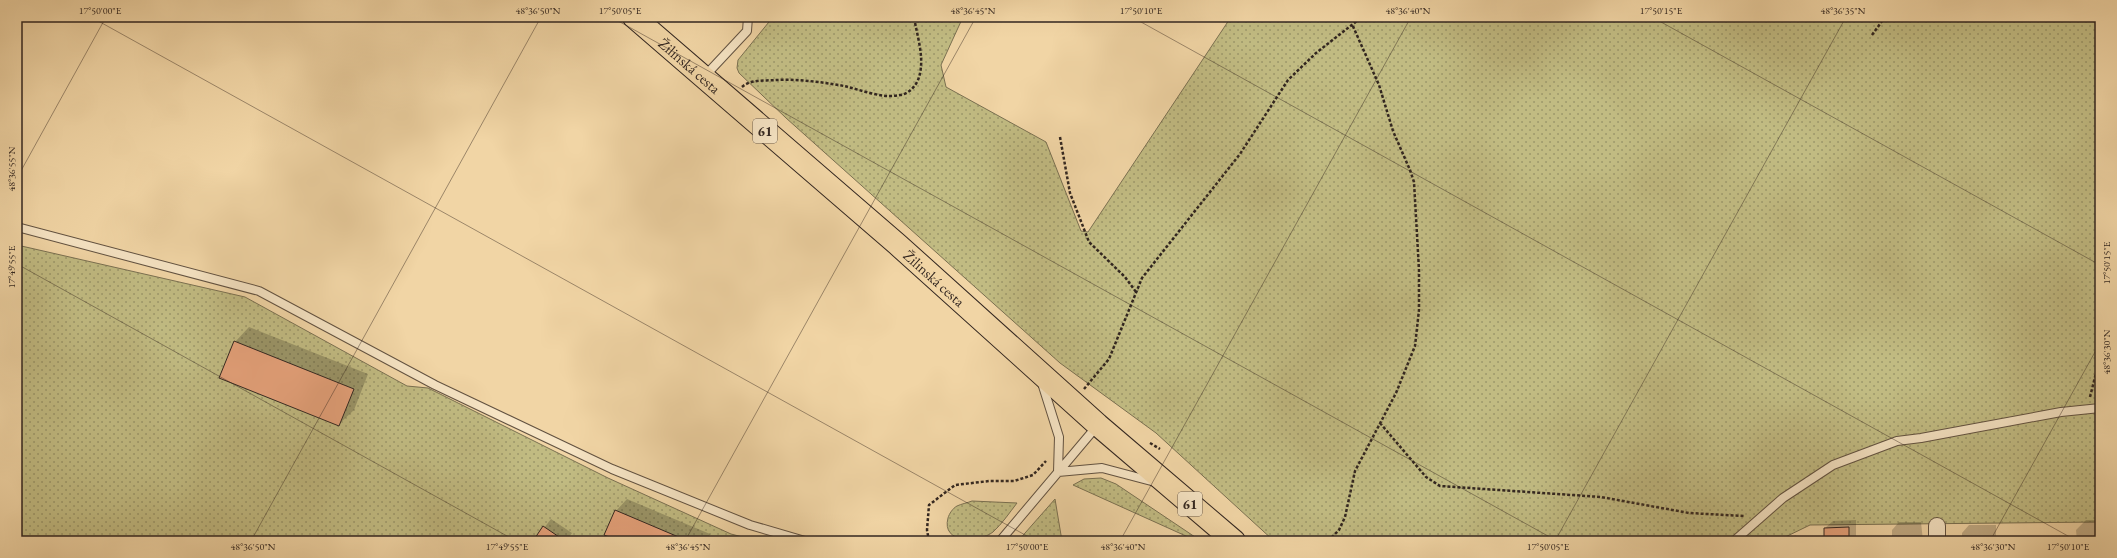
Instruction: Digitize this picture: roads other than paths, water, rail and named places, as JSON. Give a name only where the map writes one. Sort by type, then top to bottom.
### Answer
[{"type":"main road","name":"Žilinská cesta","points":[[634,17],[897,244],[1098,425],[1234,541]]},
{"type":"lane","points":[[703,77],[747,31],[748,17]]},
{"type":"lane","points":[[17,227],[259,291],[435,385],[612,469],[750,525],[805,541]]},
{"type":"lane","points":[[1036,369],[1049,402],[1059,437],[1058,472]]},
{"type":"lane","points":[[1734,541],[1757,519],[1783,498],[1833,465],[1897,441],[1921,438],[2061,412],[2097,408]]},
{"type":"lane","points":[[1000,541],[1098,425]]},
{"type":"lane","points":[[1058,472],[1102,468],[1170,486]]}]
